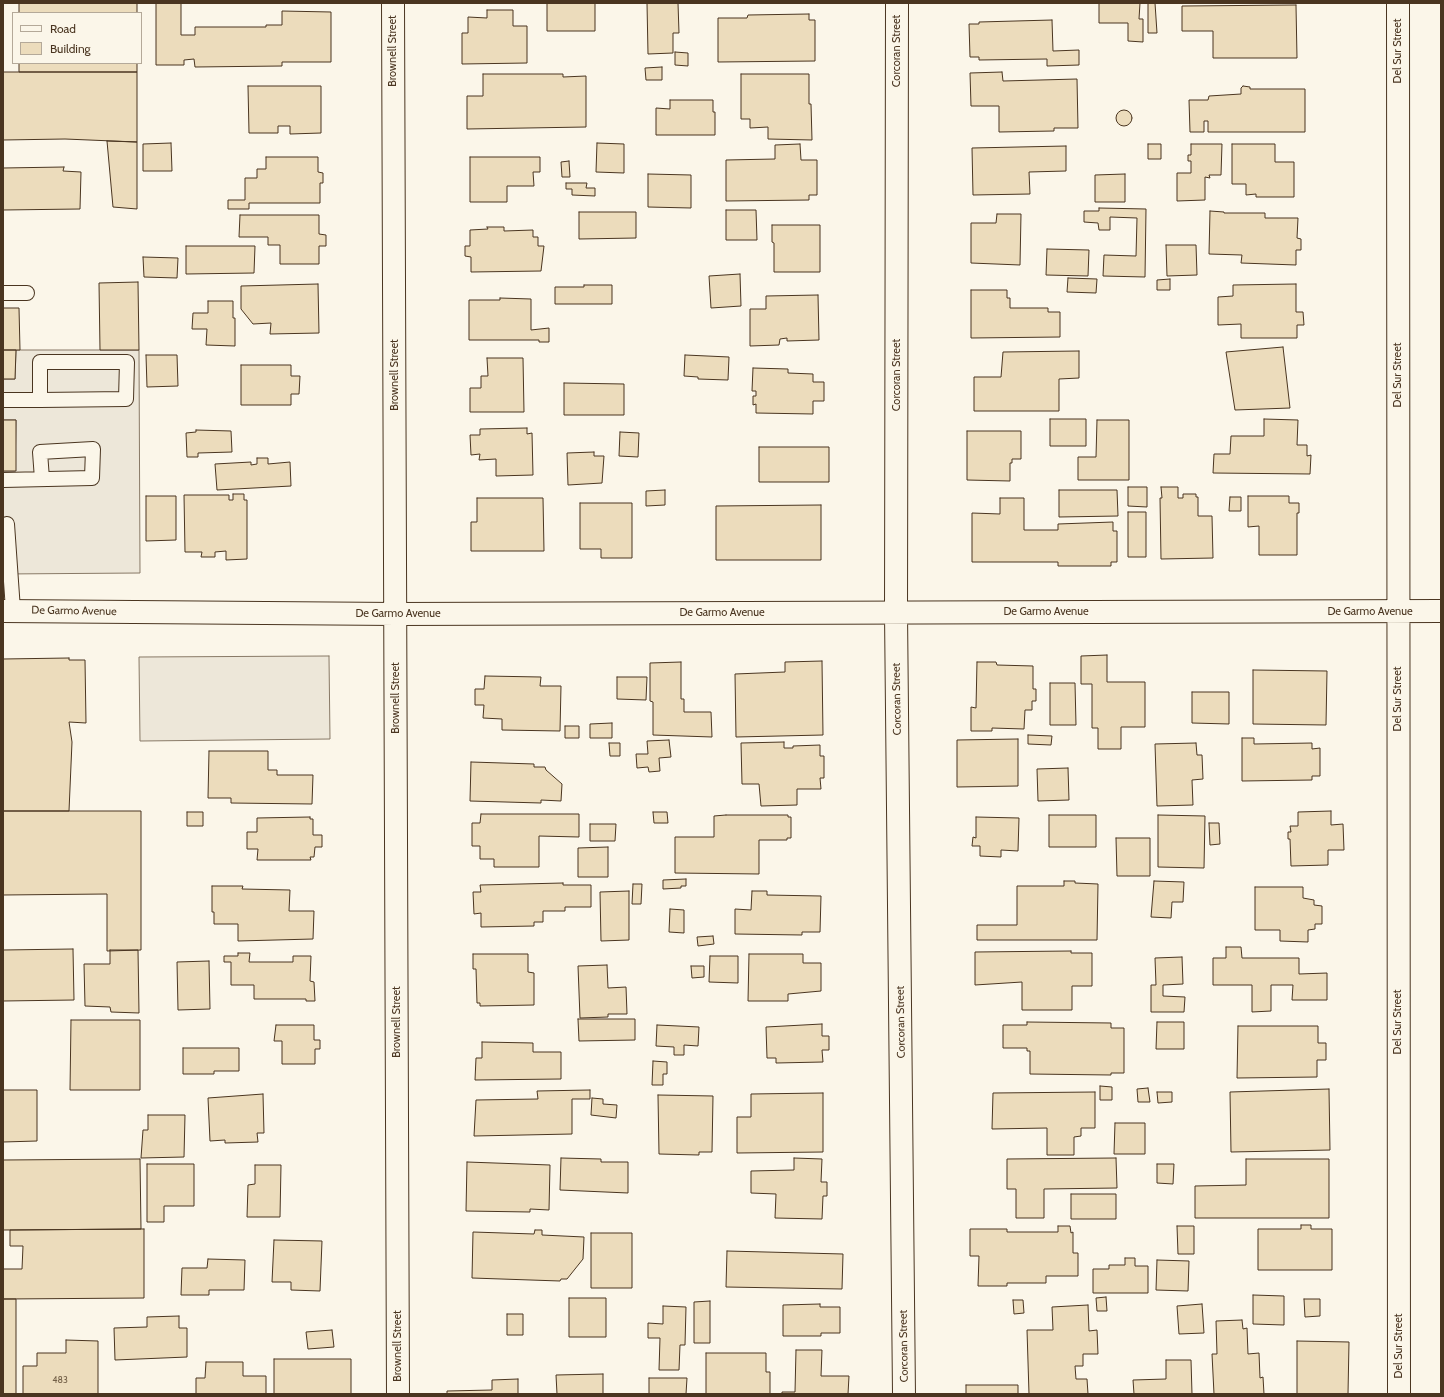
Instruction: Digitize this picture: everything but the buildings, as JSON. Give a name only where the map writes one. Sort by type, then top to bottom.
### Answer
[{"type":"street","name":"Brownell Street","points":[[393,3],[398,1394]]},
{"type":"street","name":"Corcoran Street","points":[[897,3],[896,613],[904,1394]]},
{"type":"street","name":"Del Sur Street","points":[[1398,3],[1399,1394]]},
{"type":"street","name":"De Garmo Avenue","points":[[8,610],[396,614],[1441,611]]},
{"type":"lane","points":[[3,293],[27,293]]},
{"type":"lane","points":[[3,400],[40,400],[126,399],[126,362],[40,362],[40,400]]},
{"type":"lane","points":[[3,480],[42,479]]},
{"type":"lane","points":[[7,524],[8,610]]},
{"type":"shaded area","points":[[16,350],[139,350],[140,573],[3,574],[3,471],[15,471],[16,420],[3,420],[3,379],[15,379]]},
{"type":"shaded area","points":[[329,656],[330,739],[140,741],[139,657]]}]
